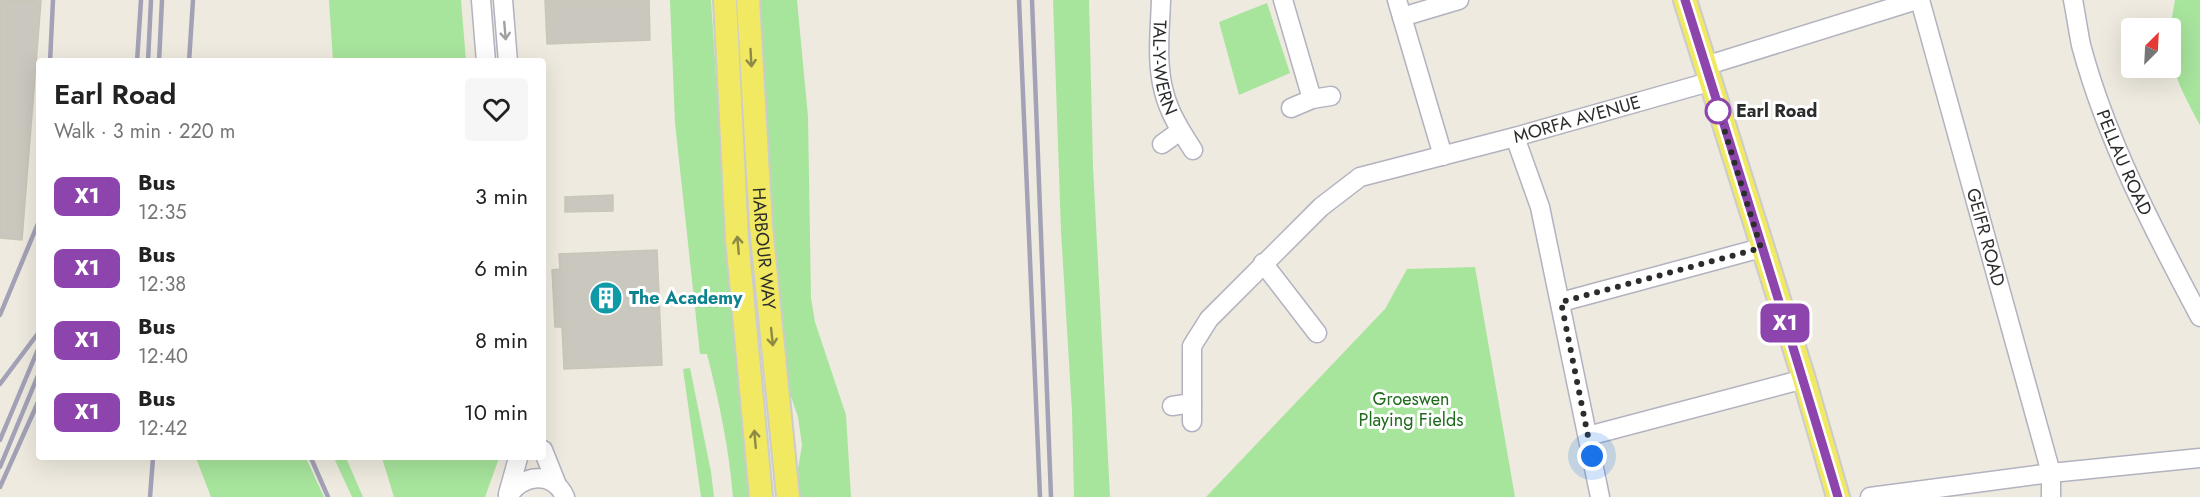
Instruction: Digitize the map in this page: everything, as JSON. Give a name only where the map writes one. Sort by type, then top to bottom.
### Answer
[{"type":"main road","name":"HARBOUR WAY","points":[[725,0],[737,240],[760,497]]},
{"type":"main road","name":"HARBOUR WAY","points":[[748,0],[760,226],[788,497]]},
{"type":"main road","points":[[1685,0],[1804,379],[1838,497]]},
{"type":"street","points":[[481,0],[486,58]]},
{"type":"street","points":[[503,0],[508,58]]},
{"type":"street","name":"TAL-Y-WERN","points":[[1161,0],[1159,68],[1164,94],[1180,131],[1193,150]]},
{"type":"street","points":[[1283,0],[1312,99]]},
{"type":"street","points":[[1443,156],[1399,8],[1459,0]]},
{"type":"street","points":[[1707,74],[1919,0]]},
{"type":"street","name":"GEIFR ROAD","points":[[1919,0],[2051,473],[2051,497]]},
{"type":"street","name":"PELLAU ROAD","points":[[2073,0],[2081,44],[2106,123],[2168,257],[2200,317]]},
{"type":"street","name":"MORFA AVENUE","points":[[1192,422],[1192,346],[1209,319],[1321,207],[1360,177],[1515,137],[1707,74]]},
{"type":"street","points":[[1291,108],[1312,99],[1331,96]]},
{"type":"street","name":"TAL-Y-WERN","points":[[1162,144],[1180,131]]},
{"type":"street","points":[[1515,137],[1540,207],[1600,497]]},
{"type":"street","points":[[1561,302],[1761,248]]},
{"type":"street","points":[[1263,263],[1297,321],[1317,333]]},
{"type":"street","points":[[1588,436],[1804,379]]},
{"type":"street","points":[[1172,406],[1192,403]]},
{"type":"street","points":[[546,457],[561,491]]},
{"type":"street","points":[[1870,497],[2051,473],[2200,458]]},
{"type":"street","points":[[508,496],[517,460]]},
{"type":"street","points":[[508,496],[513,488],[530,478],[549,480],[561,491]]},
{"type":"green space","points":[[329,0],[461,0],[466,58],[333,58]]},
{"type":"green space","points":[[670,0],[711,0],[730,288],[753,497],[733,497],[716,389],[707,354],[700,354],[675,123]]},
{"type":"green space","points":[[758,0],[797,0],[808,117],[811,298],[815,322],[846,415],[851,497],[799,497],[797,475],[802,445],[798,417],[785,379]]},
{"type":"green space","points":[[1053,0],[1089,0],[1093,166],[1110,497],[1074,497]]},
{"type":"green space","points":[[2175,0],[2200,0],[2200,125],[2178,78],[2181,78],[2181,18],[2172,18]]},
{"type":"green space","points":[[1267,3],[1290,73],[1239,95],[1219,22]]},
{"type":"green space","name":"Groeswen Playing Fields","points":[[1475,267],[1515,497],[1206,497],[1385,309],[1407,269]]},
{"type":"green space","points":[[690,368],[714,497],[701,497],[683,369]]},
{"type":"green space","points":[[197,460],[307,460],[324,497],[211,497]]},
{"type":"green space","points":[[335,460],[347,460],[363,497],[352,497]]},
{"type":"green space","points":[[383,460],[498,460],[485,497],[394,497]]},
{"type":"building","points":[[0,0],[41,1],[22,240],[0,238]]},
{"type":"building","points":[[545,0],[649,0],[650,40],[547,44]]},
{"type":"building","points":[[613,195],[613,211],[565,212],[565,197]]},
{"type":"building","name":"The Academy","points":[[657,250],[662,365],[564,369],[562,327],[555,327],[552,270],[560,269],[559,254]]},
{"type":"railway","points":[[50,58],[53,0]]},
{"type":"railway","points":[[137,58],[141,0]]},
{"type":"railway","points":[[148,58],[151,0]]},
{"type":"railway","points":[[159,58],[162,0]]},
{"type":"railway","points":[[189,58],[193,0]]},
{"type":"railway","points":[[1019,0],[1040,497]]},
{"type":"railway","points":[[1032,0],[1051,497]]},
{"type":"railway","points":[[0,315],[36,228]]},
{"type":"railway","points":[[0,384],[36,336]]},
{"type":"railway","points":[[0,440],[36,354]]},
{"type":"railway","points":[[0,467],[36,380]]},
{"type":"railway","points":[[0,487],[36,407]]},
{"type":"railway","points":[[150,497],[153,460]]},
{"type":"railway","points":[[312,460],[328,497]]},
{"type":"bus line","name":"X1","points":[[1685,0],[1804,379],[1838,497]]},
{"type":"place","name":"Earl Road","points":[[1718,111]]},
{"type":"place","name":"The Academy","points":[[606,298]]},
{"type":"route","points":[[1592,456],[1561,302],[1761,248],[1716,103],[1718,111]]}]
